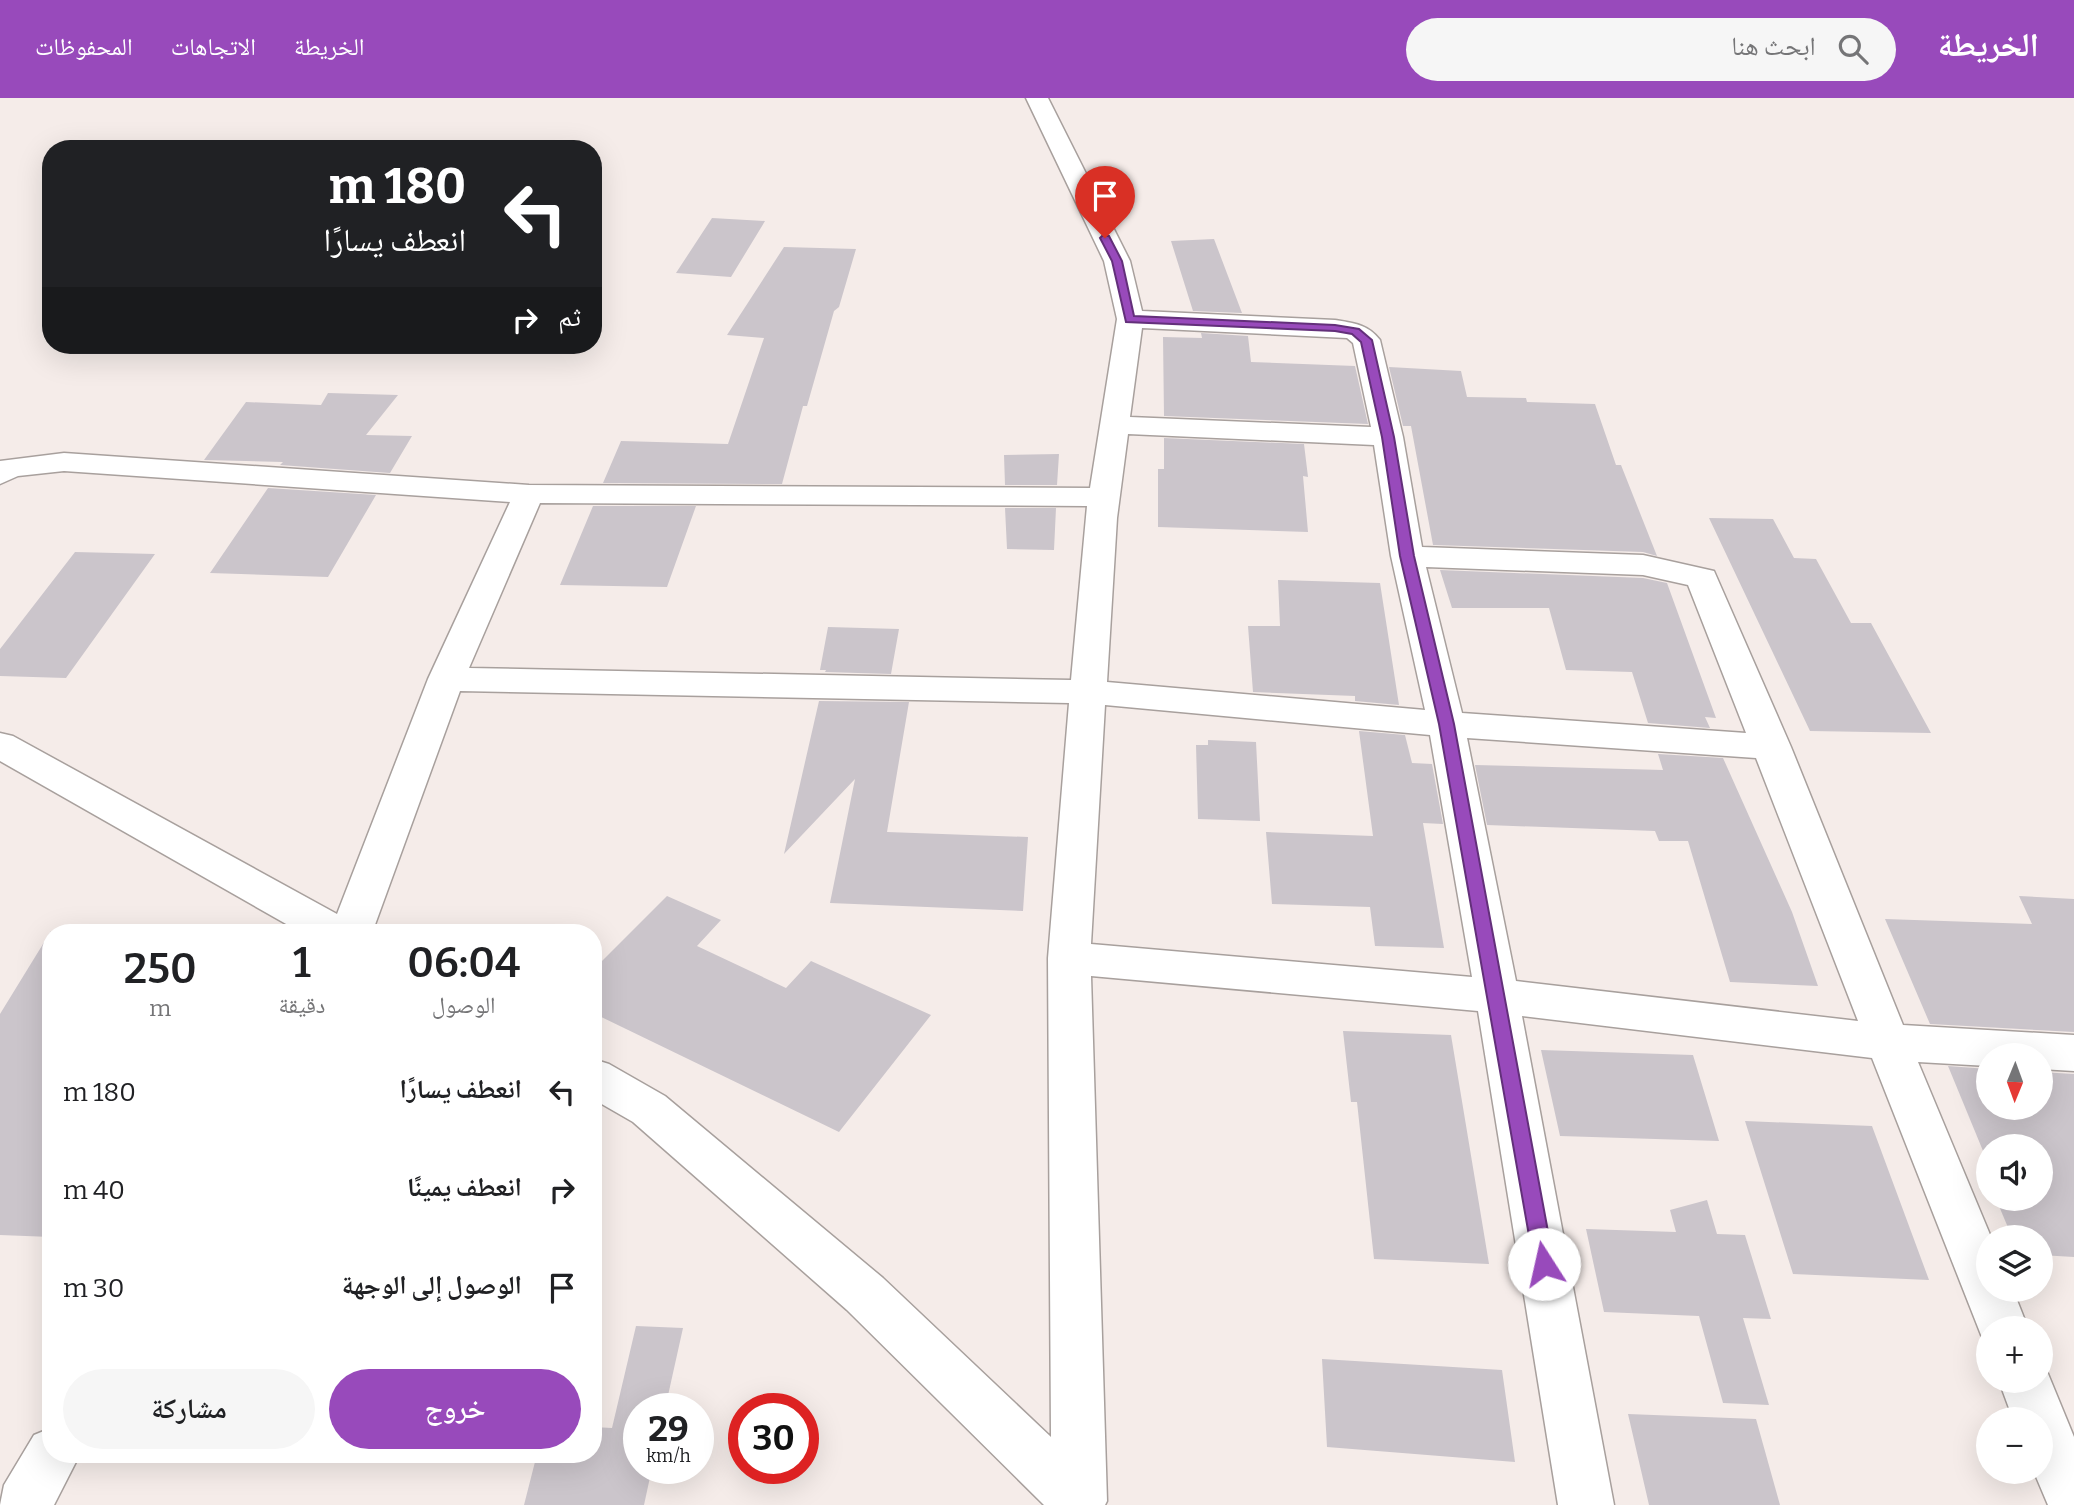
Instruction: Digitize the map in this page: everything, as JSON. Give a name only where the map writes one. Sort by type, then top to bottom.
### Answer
[{"type":"street","points":[[1037,98],[1117,261],[1129,320],[1103,497],[1069,958],[1080,1504]]},
{"type":"street","points":[[1129,320],[1335,328],[1355,331],[1366,340],[1388,437],[1407,556],[1446,724],[1497,996],[1586,1505]]},
{"type":"street","points":[[1115,425],[1388,437]]},
{"type":"street","points":[[0,475],[10,468],[64,462],[529,494],[1103,497]]},
{"type":"street","points":[[354,924],[446,679],[529,494]]},
{"type":"street","points":[[1407,556],[1643,565],[1702,578],[1998,1316]]},
{"type":"street","points":[[446,679],[1090,692],[1446,724],[1772,747]]},
{"type":"street","points":[[0,745],[321,924]]},
{"type":"street","points":[[1069,958],[1497,996],[1887,1042],[2074,1053]]},
{"type":"street","points":[[602,1082],[649,1109],[865,1294],[1080,1504]]},
{"type":"street","points":[[2053,1451],[2074,1502]]},
{"type":"street","points":[[24,1505],[48,1463]]},
{"type":"building","points":[[712,218],[765,221],[731,277],[676,273]]},
{"type":"building","points":[[1214,239],[1242,313],[1193,311],[1171,241]]},
{"type":"building","points":[[784,247],[856,249],[839,307],[834,311],[807,406],[803,406],[782,484],[603,483],[621,441],[728,444],[764,338],[727,335]]},
{"type":"building","points":[[1201,333],[1248,336],[1251,362],[1355,366],[1368,424],[1164,416],[1163,337],[1202,338]]},
{"type":"building","points":[[1389,367],[1461,371],[1467,397],[1526,398],[1527,402],[1595,404],[1616,465],[1621,465],[1657,556],[1643,552],[1433,545],[1411,426],[1403,426]]},
{"type":"building","points":[[328,393],[398,395],[366,435],[412,436],[390,473],[280,465],[283,462],[204,460],[246,402],[321,405]]},
{"type":"building","points":[[1164,438],[1304,444],[1308,477],[1303,476],[1308,532],[1158,527],[1158,469],[1164,469]]},
{"type":"building","points":[[1059,454],[1057,485],[1005,485],[1004,455]]},
{"type":"building","points":[[268,488],[376,495],[328,577],[210,573]]},
{"type":"building","points":[[593,506],[696,506],[667,587],[560,585]]},
{"type":"building","points":[[1005,508],[1056,508],[1054,550],[1007,549]]},
{"type":"building","points":[[1709,518],[1773,519],[1794,558],[1816,559],[1851,623],[1871,623],[1931,733],[1810,731]]},
{"type":"building","points":[[75,552],[155,554],[66,678],[0,676],[0,649]]},
{"type":"building","points":[[1440,570],[1643,578],[1667,583],[1716,718],[1705,717],[1710,728],[1648,723],[1632,672],[1566,670],[1549,608],[1452,608]]},
{"type":"building","points":[[1278,580],[1380,583],[1399,705],[1355,701],[1355,696],[1253,692],[1248,626],[1280,626]]},
{"type":"building","points":[[828,627],[899,629],[891,674],[820,670]]},
{"type":"building","points":[[819,701],[909,702],[887,832],[1028,837],[1023,911],[830,903],[855,779],[784,854]]},
{"type":"building","points":[[1359,731],[1405,735],[1412,763],[1432,764],[1443,824],[1423,823],[1444,948],[1375,946],[1370,907],[1272,904],[1266,832],[1373,836]]},
{"type":"building","points":[[1208,740],[1256,742],[1260,821],[1198,819],[1196,745],[1208,745]]},
{"type":"building","points":[[1658,754],[1723,758],[1792,912],[1818,986],[1730,982],[1688,841],[1659,841],[1655,831],[1487,825],[1475,765],[1663,770]]},
{"type":"building","points":[[667,896],[721,920],[697,946],[786,988],[811,961],[931,1015],[839,1132],[602,1017],[602,961]]},
{"type":"building","points":[[2019,896],[2074,899],[2074,1032],[1930,1024],[1885,919],[2032,924]]},
{"type":"building","points":[[42,946],[42,1237],[0,1235],[0,1014]]},
{"type":"building","points":[[1343,1031],[1451,1035],[1489,1264],[1374,1259],[1357,1102],[1351,1102]]},
{"type":"building","points":[[1541,1050],[1693,1055],[1719,1141],[1560,1136]]},
{"type":"building","points":[[1948,1066],[1976,1068],[1976,1120],[2053,1120],[2053,1073],[2074,1074],[2074,1257],[2053,1256],[2053,1225],[2007,1225],[2001,1211],[2053,1211],[2053,1134],[1976,1134]]},
{"type":"building","points":[[1745,1121],[1872,1126],[1929,1280],[1793,1274]]},
{"type":"building","points":[[1707,1200],[1717,1234],[1745,1235],[1771,1319],[1743,1318],[1769,1405],[1723,1403],[1699,1316],[1604,1312],[1586,1229],[1676,1232],[1670,1210]]},
{"type":"building","points":[[636,1326],[683,1328],[669,1393],[623,1393],[623,1484],[649,1484],[644,1505],[524,1505],[535,1463],[602,1463],[602,1427],[612,1428]]},
{"type":"building","points":[[1322,1359],[1502,1370],[1515,1462],[1327,1447]]},
{"type":"building","points":[[1628,1414],[1756,1419],[1780,1505],[1649,1505]]},
{"type":"route","points":[[1105,238],[1117,261],[1129,320],[1335,328],[1355,331],[1366,340],[1388,437],[1407,556],[1446,724],[1544,1264]]}]
